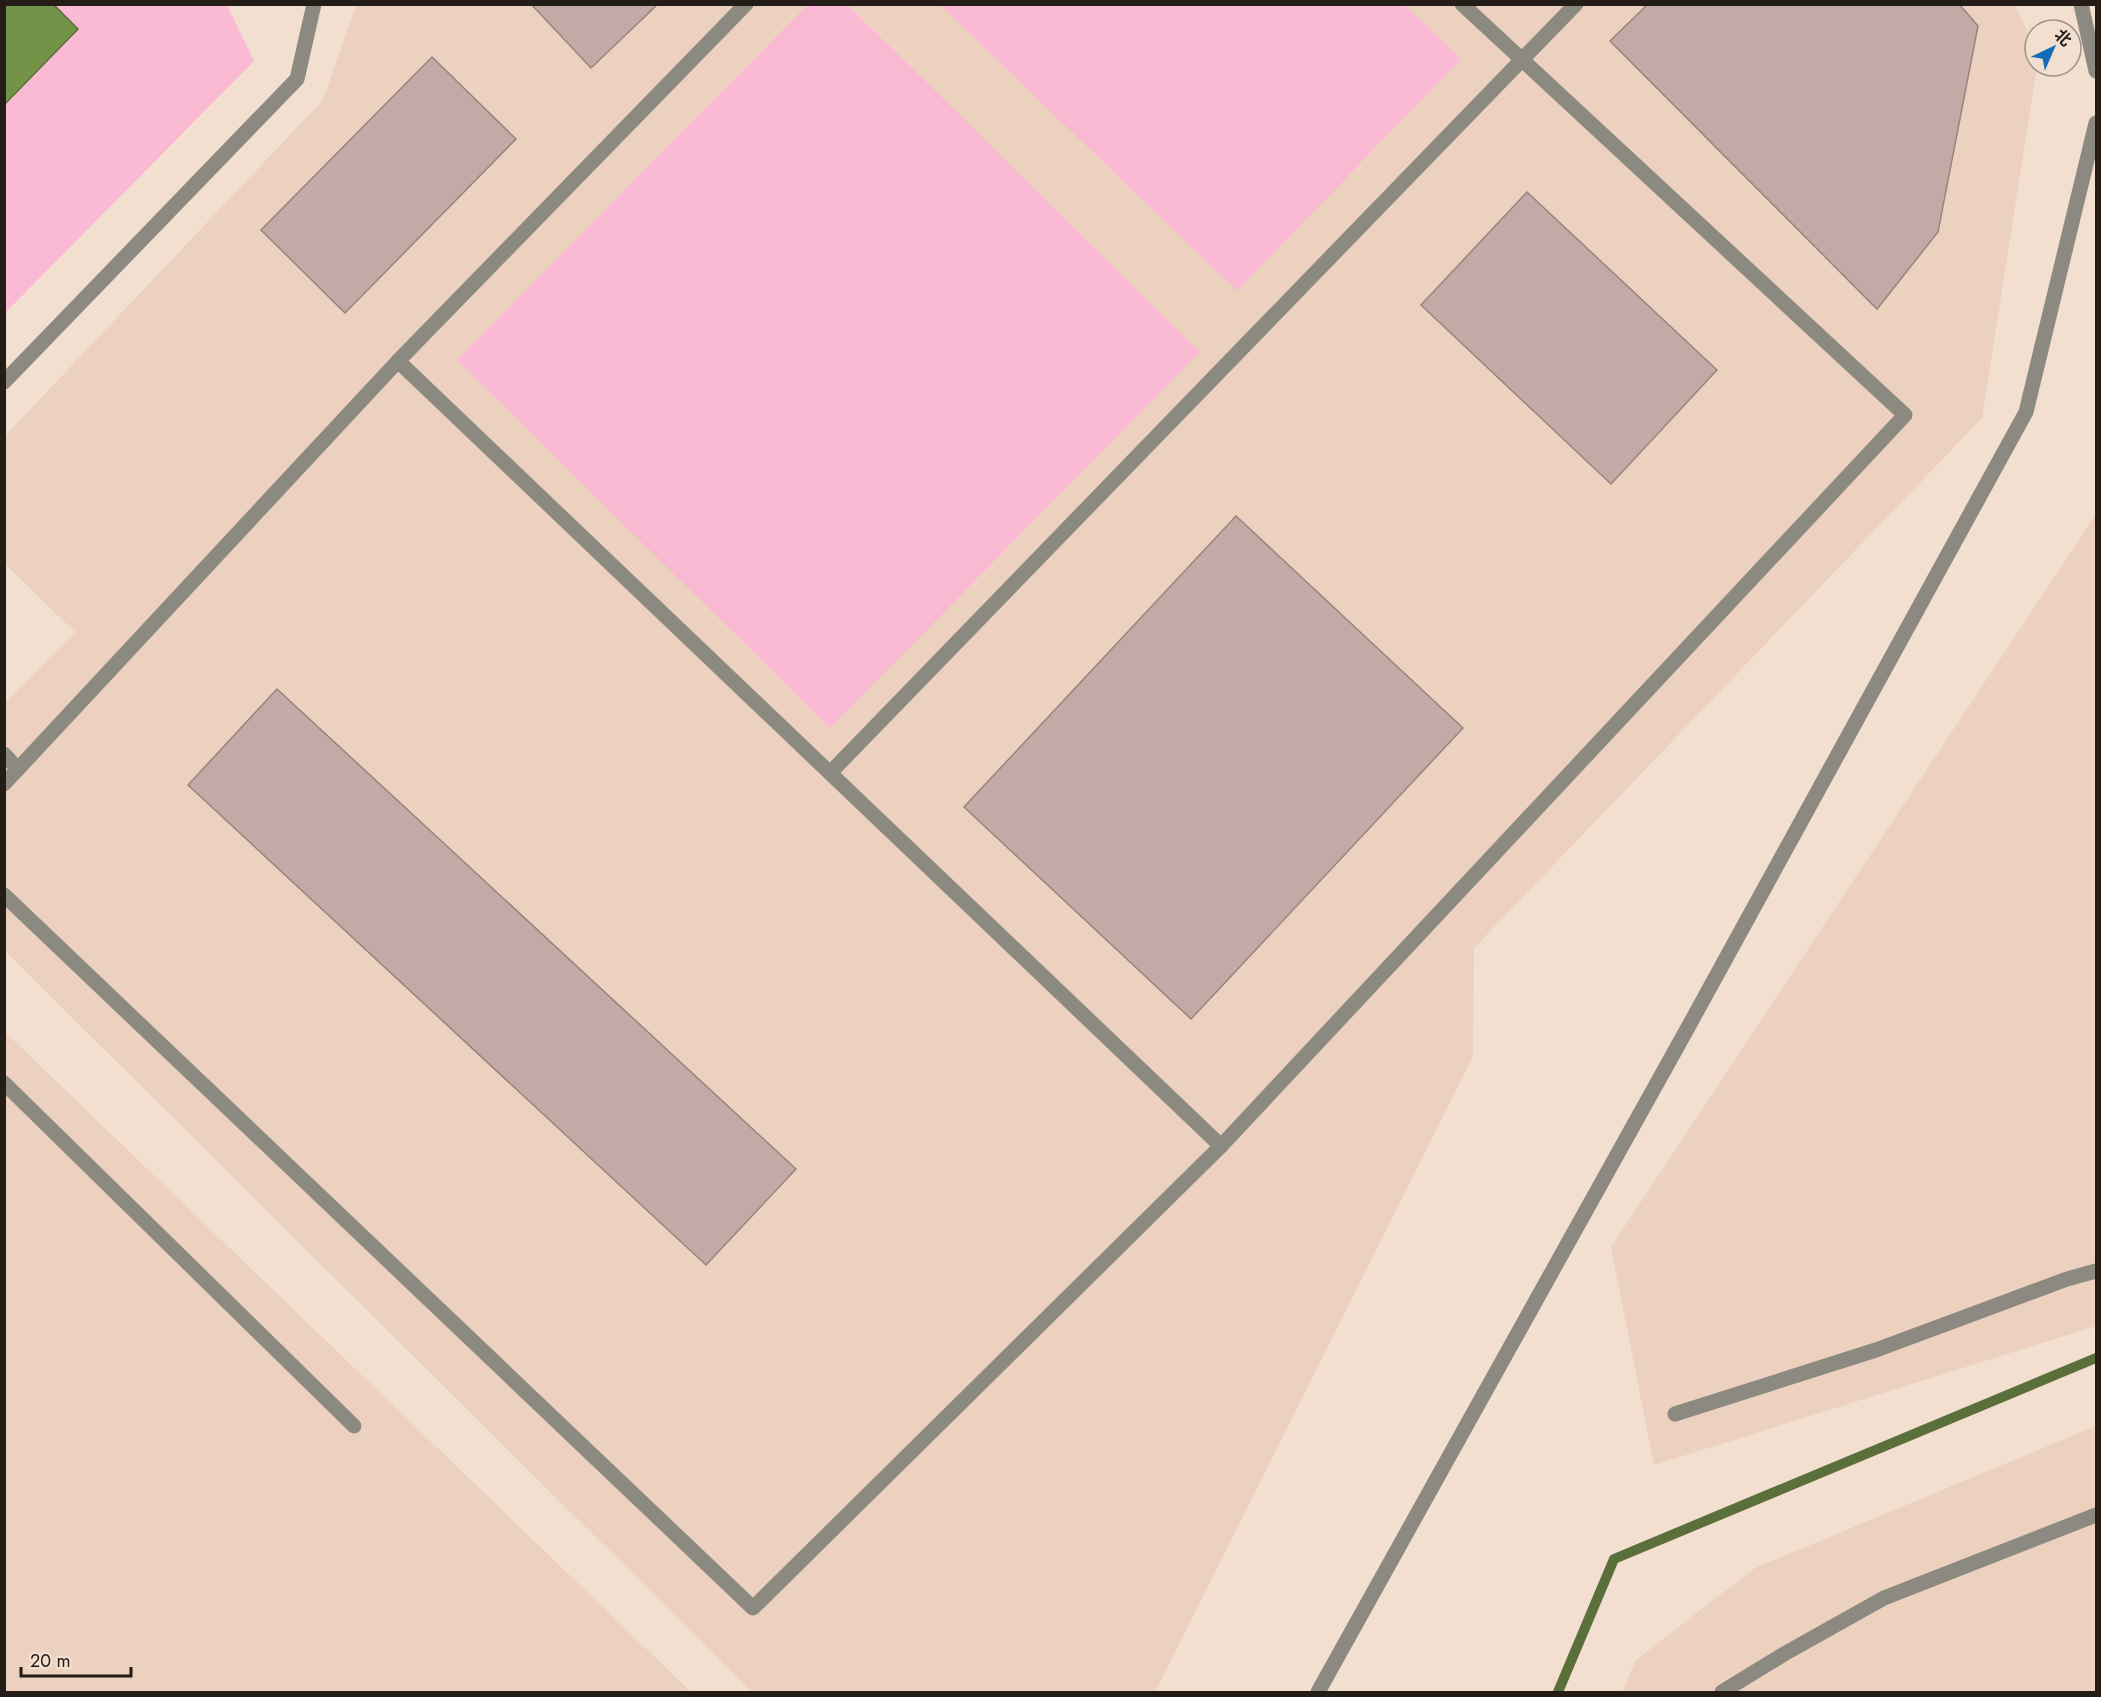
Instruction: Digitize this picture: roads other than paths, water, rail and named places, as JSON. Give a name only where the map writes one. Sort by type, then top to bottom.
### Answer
[{"type":"street","points":[[4,382],[297,79],[314,4]]},
{"type":"street","points":[[4,784],[398,361],[746,4]]},
{"type":"street","points":[[4,895],[753,1608],[1221,1146],[1905,415],[1461,4]]},
{"type":"street","points":[[830,773],[1576,4]]},
{"type":"street","points":[[2081,4],[2097,71]]},
{"type":"street","points":[[1318,1692],[2026,412],[2097,123]]},
{"type":"street","points":[[398,361],[1221,1146]]},
{"type":"street","points":[[4,754],[18,769]]},
{"type":"street","points":[[4,1083],[354,1426]]},
{"type":"street","points":[[1675,1414],[1876,1350],[2067,1279],[2097,1271]]},
{"type":"street","points":[[1722,1692],[1884,1598],[2097,1515]]},
{"type":"waterway","points":[[1558,1692],[1614,1559],[2096,1358]]}]
